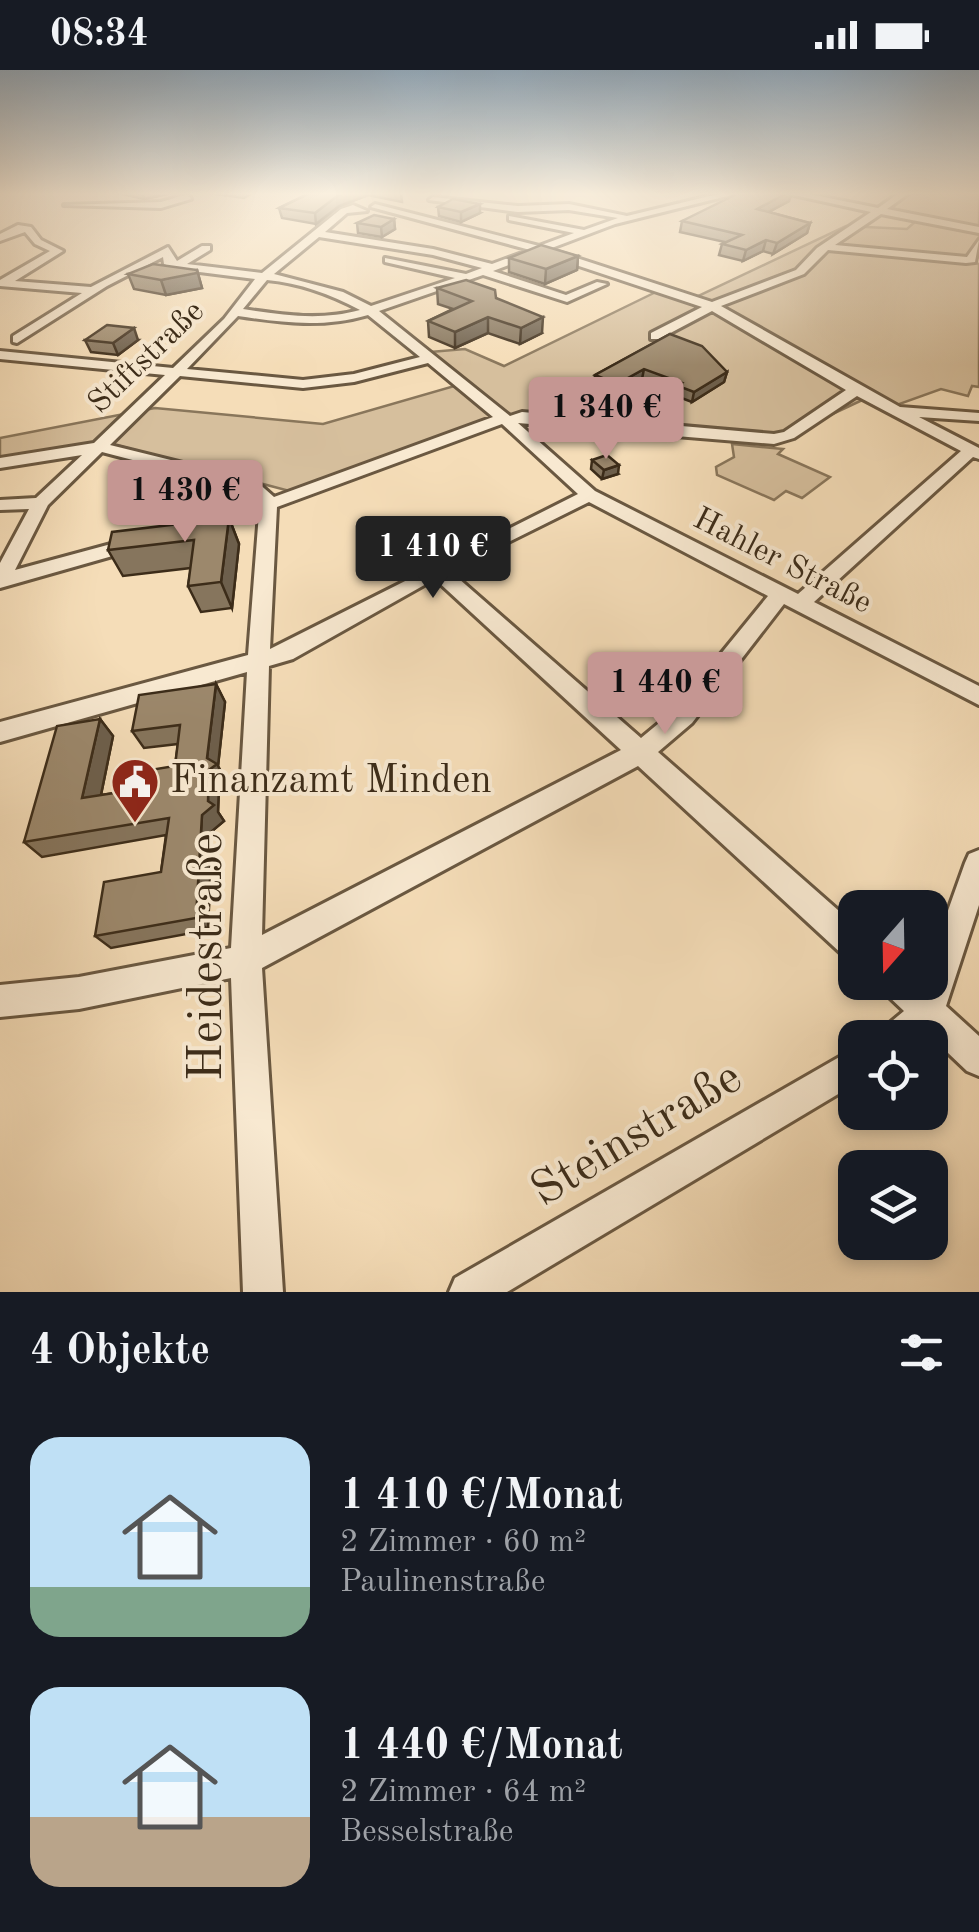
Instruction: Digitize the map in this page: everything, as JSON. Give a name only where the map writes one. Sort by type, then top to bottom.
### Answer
[{"type":"street","points":[[2,283],[56,250]]},
{"type":"street","points":[[168,250],[165,259],[176,266],[203,250]]},
{"type":"street","points":[[16,339],[93,290],[168,250]]},
{"type":"street","name":"Stiftstraße","points":[[0,581],[41,502],[238,312],[252,287],[296,250]]},
{"type":"street","points":[[409,250],[390,259],[466,277]]},
{"type":"street","points":[[420,250],[487,269],[567,299],[601,284]]},
{"type":"street","points":[[238,312],[316,322],[371,312],[535,250]]},
{"type":"street","points":[[0,1001],[79,993],[246,960],[641,752],[684,716],[790,600],[975,452],[856,390],[712,306],[541,250]]},
{"type":"street","points":[[654,336],[712,306],[800,272],[824,250]]},
{"type":"street","points":[[859,250],[971,260],[976,250]]},
{"type":"street","name":"Hahler Straße","points":[[176,266],[268,276],[327,288],[371,312],[506,420],[590,495],[979,696]]},
{"type":"street","points":[[2,283],[93,290]]},
{"type":"street","points":[[0,352],[303,384],[354,378],[429,359]]},
{"type":"street","points":[[186,530],[315,490],[522,416],[774,439],[789,435],[856,390]]},
{"type":"street","points":[[899,411],[979,417]]},
{"type":"street","points":[[0,463],[100,447],[250,486],[269,502]]},
{"type":"street","points":[[0,732],[258,664],[590,495]]},
{"type":"street","points":[[0,505],[41,502]]},
{"type":"street","name":"Heidestraße","points":[[263,1292],[246,960],[269,502]]},
{"type":"street","points":[[0,581],[148,540]]},
{"type":"street","points":[[437,570],[838,931]]},
{"type":"street","points":[[919,1020],[928,1012],[979,863]]},
{"type":"street","points":[[915,1000],[979,1058]]},
{"type":"street","name":"Steinstraße","points":[[470,1292],[838,1074]]},
{"type":"shaded area","points":[[795,250],[979,250],[975,263],[979,264],[979,387],[972,386],[968,396],[941,389],[894,406],[873,395],[775,441],[521,414],[297,493],[120,446],[0,461],[0,438],[155,408],[323,424],[465,383],[430,352],[465,349],[504,366],[660,290],[690,300]]},
{"type":"shaded area","points":[[732,444],[783,449],[778,454],[830,477],[802,498],[786,491],[774,500],[717,475],[716,467],[734,457]]},
{"type":"building","points":[[529,250],[558,250],[578,256],[546,269],[509,258]]},
{"type":"building","points":[[153,264],[197,273],[161,280],[128,274]]},
{"type":"building","points":[[466,280],[495,290],[496,298],[543,317],[521,328],[488,317],[455,332],[428,321],[472,301],[437,288]]},
{"type":"building","points":[[107,325],[134,328],[113,343],[85,340]]},
{"type":"building","points":[[670,334],[702,346],[727,372],[694,392],[678,386],[682,383],[644,369],[617,384],[595,375]]},
{"type":"building","points":[[607,455],[619,465],[604,470],[592,460]]},
{"type":"building","points":[[229,518],[221,582],[188,586],[194,540],[108,550],[112,532]]},
{"type":"building","points":[[216,684],[207,758],[217,764],[209,770],[208,801],[214,805],[202,815],[196,918],[95,936],[104,882],[161,872],[169,818],[24,842],[57,726],[100,719],[82,798],[147,788],[150,770],[175,766],[180,725],[132,731],[139,695]]},
{"type":"place","name":"Finanzamt Minden","points":[[135,824]]}]
